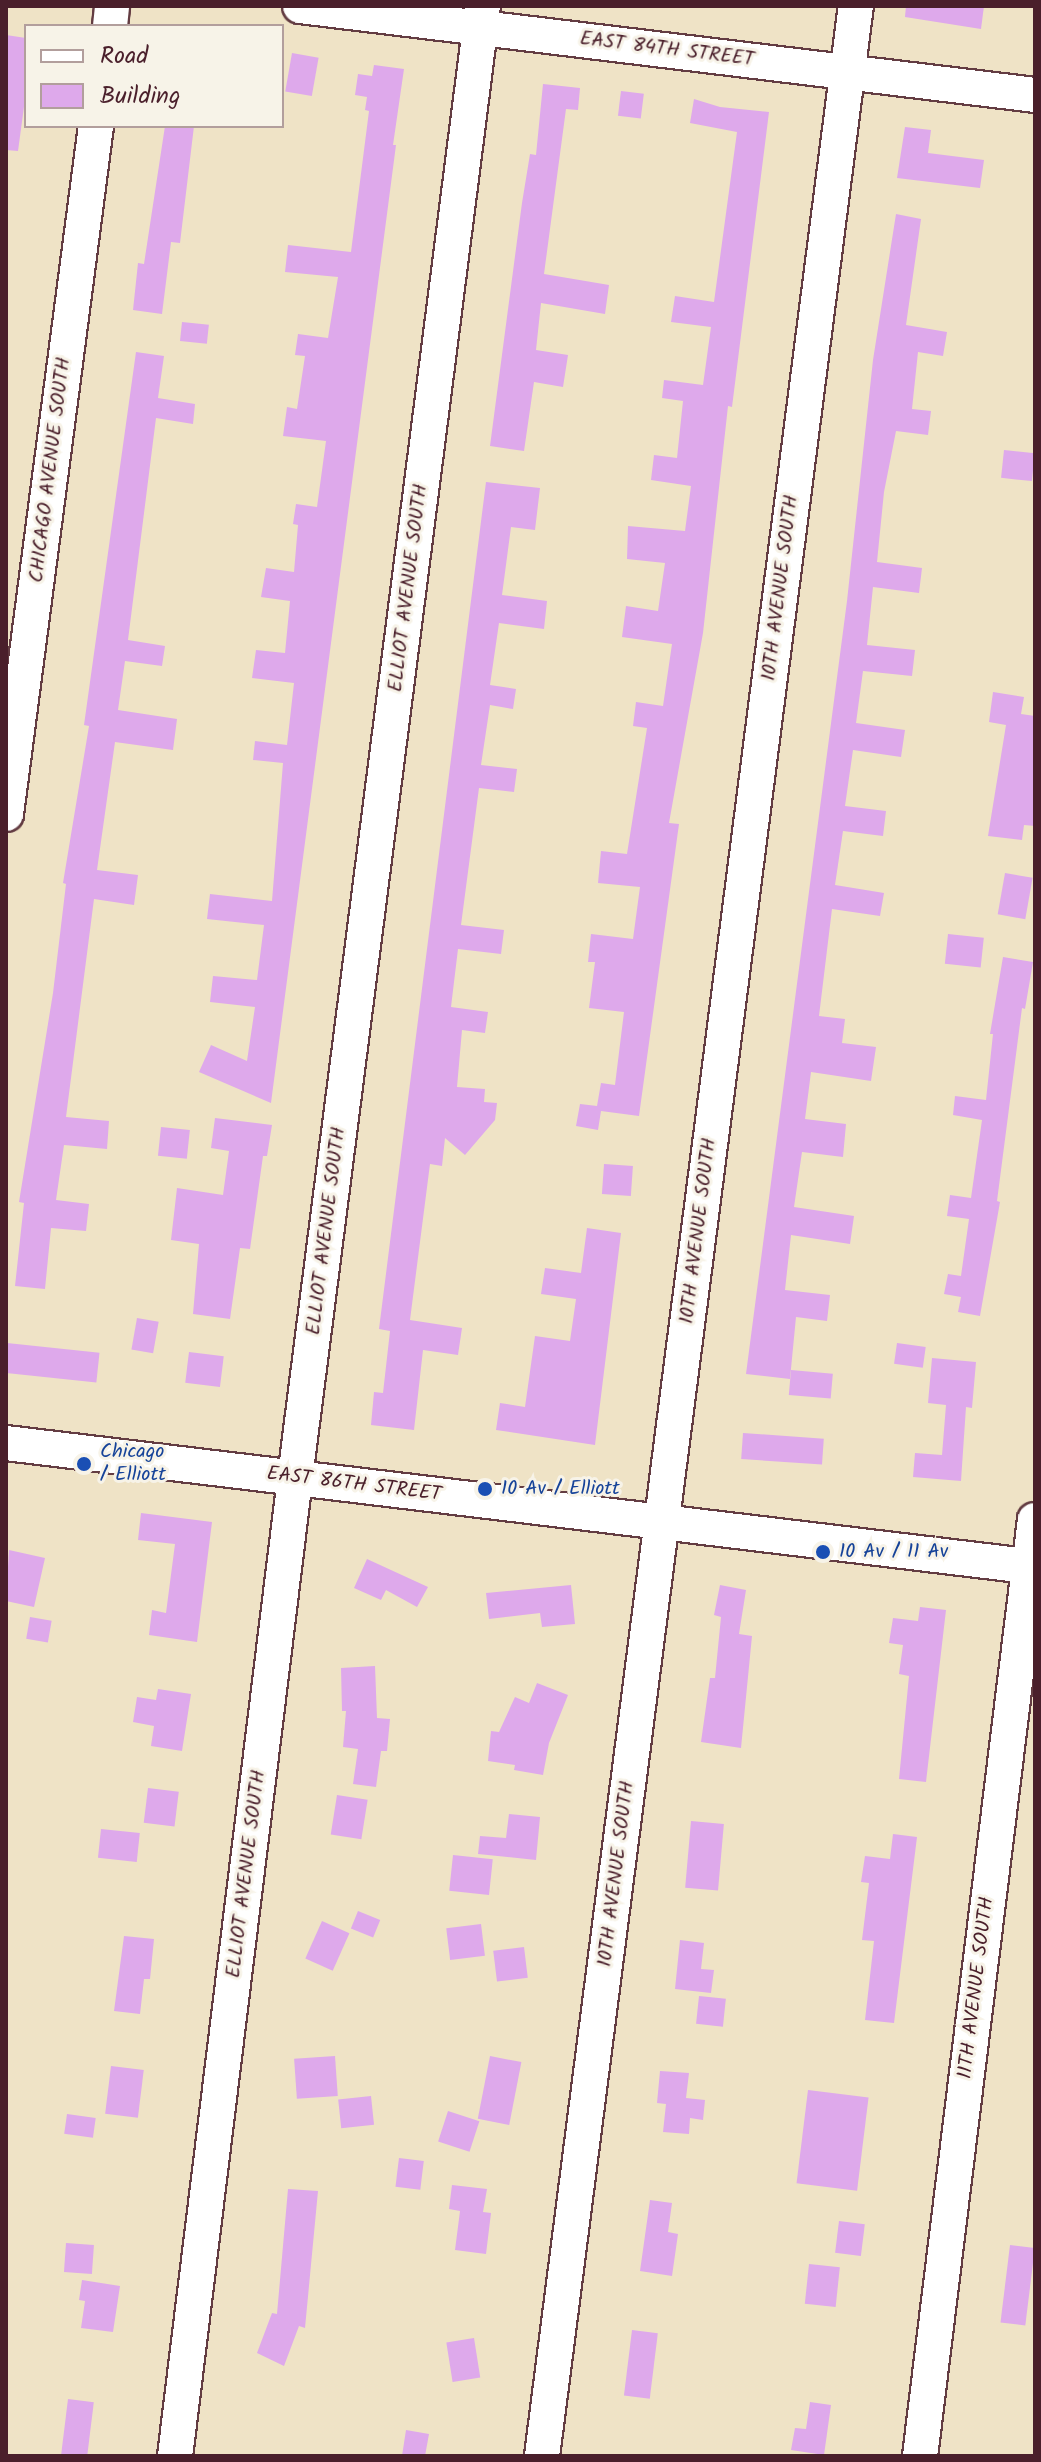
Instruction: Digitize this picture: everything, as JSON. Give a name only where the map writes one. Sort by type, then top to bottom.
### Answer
[{"type":"street","name":"EAST 84TH STREET","points":[[300,6],[482,17],[847,72],[1035,95]]},
{"type":"street","name":"10TH AVENUE SOUTH","points":[[542,2456],[856,6]]},
{"type":"street","name":"ELLIOT AVENUE SOUTH","points":[[175,2456],[295,1478],[482,17]]},
{"type":"street","name":"CHICAGO AVENUE SOUTH","points":[[6,814],[96,128]]},
{"type":"street","name":"EAST 86TH STREET","points":[[6,1443],[1032,1567]]},
{"type":"street","name":"11TH AVENUE SOUTH","points":[[920,2456],[1032,1567],[1035,1520]]},
{"type":"building","points":[[906,6],[984,6],[981,29],[905,17]]},
{"type":"building","points":[[6,35],[24,38],[24,107],[18,151],[6,150]]},
{"type":"building","points":[[292,53],[319,58],[312,96],[285,91]]},
{"type":"building","points":[[374,65],[404,69],[271,1103],[199,1072],[211,1045],[247,1061],[255,1007],[210,1002],[213,976],[257,980],[264,925],[207,919],[210,894],[272,901],[283,763],[253,760],[255,741],[287,745],[294,683],[252,678],[256,650],[285,653],[290,601],[261,597],[266,568],[294,572],[298,525],[293,524],[296,504],[317,507],[326,441],[283,436],[287,407],[297,409],[305,356],[295,355],[298,334],[328,338],[338,277],[285,272],[288,245],[351,252],[369,111],[365,110],[367,97],[355,95],[358,74],[372,76]]},
{"type":"building","points":[[543,84],[580,88],[578,110],[566,109],[544,274],[609,285],[605,314],[541,303],[536,350],[568,355],[563,387],[534,382],[524,451],[490,446],[522,203],[530,154],[536,155]]},
{"type":"building","points":[[621,91],[644,94],[641,119],[618,116]]},
{"type":"building","points":[[694,99],[720,107],[769,112],[732,407],[728,406],[703,633],[669,823],[679,824],[639,1116],[601,1111],[598,1130],[576,1126],[580,1104],[597,1106],[601,1083],[615,1085],[624,1012],[589,1008],[595,962],[588,962],[591,934],[633,939],[640,887],[598,883],[601,851],[627,854],[647,728],[633,726],[636,702],[663,706],[672,644],[622,637],[626,606],[658,611],[665,563],[627,559],[628,526],[685,531],[691,486],[651,480],[654,455],[677,458],[683,401],[662,398],[664,380],[703,385],[711,327],[671,322],[675,296],[714,302],[737,132],[690,123]]},
{"type":"building","points":[[905,127],[931,130],[928,153],[984,160],[980,188],[897,178]]},
{"type":"building","points":[[165,128],[194,128],[180,243],[171,242],[162,314],[133,310],[138,263],[144,264]]},
{"type":"building","points":[[896,214],[921,219],[906,325],[947,332],[943,356],[918,352],[912,409],[931,411],[928,435],[896,431],[884,492],[877,562],[922,568],[919,593],[873,587],[867,645],[915,650],[912,676],[863,671],[856,723],[905,730],[901,757],[853,750],[845,806],[886,811],[883,836],[843,831],[835,885],[884,893],[880,916],[832,909],[819,1016],[845,1019],[842,1043],[876,1047],[871,1081],[811,1072],[805,1119],[846,1124],[843,1157],[802,1152],[794,1207],[854,1216],[850,1244],[791,1235],[785,1290],[830,1295],[827,1321],[796,1317],[790,1379],[746,1374],[847,601],[873,360]]},
{"type":"building","points":[[182,322],[209,325],[207,344],[180,341]]},
{"type":"building","points":[[136,352],[164,356],[158,398],[195,404],[193,424],[156,418],[128,640],[165,646],[162,666],[125,661],[118,710],[177,719],[173,750],[115,742],[97,870],[138,875],[134,905],[94,899],[66,1117],[109,1121],[107,1149],[64,1145],[56,1200],[89,1204],[86,1231],[51,1228],[45,1289],[15,1286],[24,1203],[19,1202],[53,993],[66,884],[63,883],[89,726],[84,725]]},
{"type":"building","points":[[1004,450],[1035,453],[1032,481],[1001,478]]},
{"type":"building","points":[[486,482],[540,488],[535,530],[511,527],[502,595],[547,601],[544,629],[499,623],[490,685],[516,689],[513,709],[490,705],[481,765],[517,769],[514,792],[479,788],[461,925],[504,930],[501,954],[458,949],[451,1007],[488,1012],[485,1033],[462,1030],[457,1087],[485,1089],[484,1102],[497,1103],[495,1120],[465,1155],[445,1138],[442,1166],[430,1164],[410,1320],[462,1328],[458,1355],[423,1350],[414,1430],[371,1425],[374,1392],[383,1393],[390,1331],[379,1329]]},
{"type":"building","points":[[993,692],[1024,697],[1021,714],[1035,716],[1035,826],[1024,825],[1022,840],[988,836],[1006,725],[989,722]]},
{"type":"building","points":[[1005,873],[1033,878],[1025,919],[998,914]]},
{"type":"building","points":[[948,934],[984,938],[981,968],[945,964]]},
{"type":"building","points":[[1003,957],[1033,962],[1025,1009],[1022,1008],[997,1201],[1000,1202],[980,1316],[958,1312],[961,1297],[944,1294],[948,1274],[961,1276],[969,1219],[947,1216],[950,1195],[971,1198],[982,1120],[953,1115],[955,1096],[986,1100],[993,1034],[990,1034]]},
{"type":"building","points":[[215,1118],[272,1125],[267,1156],[263,1156],[250,1249],[240,1248],[230,1319],[193,1314],[199,1244],[171,1240],[177,1188],[223,1195],[229,1151],[211,1148]]},
{"type":"building","points":[[161,1127],[190,1130],[187,1159],[158,1156]]},
{"type":"building","points":[[604,1164],[633,1166],[631,1196],[602,1194]]},
{"type":"building","points":[[587,1228],[621,1233],[595,1445],[496,1430],[500,1403],[525,1407],[535,1336],[570,1341],[576,1299],[541,1294],[545,1268],[581,1273]]},
{"type":"building","points":[[137,1318],[159,1322],[153,1353],[131,1350]]},
{"type":"building","points":[[7,1343],[99,1353],[96,1383],[6,1373]]},
{"type":"building","points":[[897,1343],[926,1347],[923,1368],[894,1364]]},
{"type":"building","points":[[189,1352],[224,1356],[220,1387],[185,1383]]},
{"type":"building","points":[[932,1358],[976,1362],[972,1408],[966,1407],[961,1481],[913,1477],[915,1453],[942,1455],[946,1405],[928,1403]]},
{"type":"building","points":[[791,1370],[833,1374],[831,1399],[789,1395]]},
{"type":"building","points":[[743,1433],[824,1439],[822,1465],[741,1459]]},
{"type":"building","points":[[141,1513],[212,1522],[197,1642],[149,1635],[152,1610],[166,1613],[175,1544],[138,1540]]},
{"type":"building","points":[[9,1550],[45,1558],[34,1607],[6,1601]]},
{"type":"building","points":[[367,1559],[428,1587],[417,1607],[386,1590],[381,1600],[354,1588]]},
{"type":"building","points":[[571,1585],[575,1624],[542,1627],[540,1613],[489,1619],[486,1593]]},
{"type":"building","points":[[720,1585],[746,1590],[739,1634],[752,1636],[741,1748],[701,1742],[710,1678],[715,1678],[721,1617],[714,1615]]},
{"type":"building","points":[[920,1607],[946,1610],[926,1782],[899,1779],[909,1676],[899,1674],[903,1645],[889,1643],[893,1618],[918,1621]]},
{"type":"building","points":[[30,1617],[52,1621],[48,1642],[26,1639]]},
{"type":"building","points":[[375,1666],[377,1718],[390,1719],[387,1751],[381,1751],[376,1787],[353,1784],[358,1749],[343,1747],[346,1711],[342,1711],[341,1668]]},
{"type":"building","points":[[537,1683],[568,1695],[549,1743],[543,1775],[514,1770],[515,1765],[488,1761],[491,1731],[499,1732],[515,1697],[529,1703]]},
{"type":"building","points":[[158,1689],[191,1694],[182,1751],[151,1746],[154,1726],[133,1722],[137,1697],[156,1700]]},
{"type":"building","points":[[148,1788],[179,1792],[175,1827],[144,1823]]},
{"type":"building","points":[[337,1795],[368,1800],[361,1839],[331,1835]]},
{"type":"building","points":[[509,1814],[540,1817],[536,1860],[478,1854],[480,1836],[506,1838]]},
{"type":"building","points":[[691,1821],[724,1824],[718,1891],[685,1888]]},
{"type":"building","points":[[101,1829],[140,1833],[137,1862],[98,1858]]},
{"type":"building","points":[[893,1834],[917,1837],[894,2023],[865,2020],[874,1941],[862,1940],[869,1883],[861,1882],[865,1856],[890,1859]]},
{"type":"building","points":[[453,1855],[493,1859],[489,1895],[449,1891]]},
{"type":"building","points":[[358,1911],[380,1920],[373,1938],[351,1929]]},
{"type":"building","points":[[322,1921],[349,1933],[333,1971],[305,1958]]},
{"type":"building","points":[[481,1924],[485,1956],[450,1960],[446,1928]]},
{"type":"building","points":[[124,1936],[154,1939],[150,1979],[144,1979],[140,2014],[114,2011]]},
{"type":"building","points":[[680,1940],[704,1943],[701,1969],[714,1970],[711,1993],[675,1989]]},
{"type":"building","points":[[524,1947],[528,1978],[497,1982],[493,1951]]},
{"type":"building","points":[[699,1996],[726,1999],[723,2027],[696,2024]]},
{"type":"building","points":[[335,2056],[338,2096],[297,2099],[294,2059]]},
{"type":"building","points":[[490,2056],[521,2062],[509,2125],[478,2119]]},
{"type":"building","points":[[111,2066],[144,2070],[138,2118],[105,2114]]},
{"type":"building","points":[[660,2071],[689,2073],[686,2098],[705,2100],[703,2120],[690,2118],[689,2134],[663,2132],[666,2104],[657,2103]]},
{"type":"building","points":[[808,2090],[869,2097],[857,2191],[797,2183]]},
{"type":"building","points":[[371,2096],[374,2125],[341,2128],[338,2099]]},
{"type":"building","points":[[448,2111],[479,2121],[469,2152],[438,2141]]},
{"type":"building","points":[[67,2114],[96,2118],[93,2138],[64,2134]]},
{"type":"building","points":[[399,2158],[424,2161],[420,2190],[395,2187]]},
{"type":"building","points":[[452,2185],[487,2189],[483,2212],[491,2213],[486,2254],[455,2250],[460,2211],[449,2209]]},
{"type":"building","points":[[288,2189],[318,2191],[305,2328],[299,2326],[284,2366],[257,2353],[272,2313],[277,2314]]},
{"type":"building","points":[[650,2200],[672,2203],[668,2232],[678,2234],[672,2276],[640,2271]]},
{"type":"building","points":[[839,2221],[865,2224],[861,2256],[835,2253]]},
{"type":"building","points":[[66,2243],[94,2245],[92,2274],[64,2272]]},
{"type":"building","points":[[1010,2245],[1035,2248],[1025,2325],[1000,2322]]},
{"type":"building","points":[[809,2264],[840,2267],[836,2307],[805,2304]]},
{"type":"building","points":[[82,2280],[120,2286],[113,2332],[81,2328],[85,2301],[79,2300]]},
{"type":"building","points":[[632,2330],[658,2333],[650,2399],[624,2396]]},
{"type":"building","points":[[474,2338],[480,2378],[453,2382],[446,2342]]},
{"type":"building","points":[[68,2399],[94,2402],[87,2456],[61,2456]]},
{"type":"building","points":[[810,2402],[831,2405],[824,2455],[791,2450],[795,2428],[806,2429]]},
{"type":"building","points":[[406,2430],[429,2434],[425,2456],[402,2456]]},
{"type":"place","name":"Chicago / Elliott","points":[[84,1464]]},
{"type":"place","name":"10 Av / Elliott","points":[[485,1489]]},
{"type":"place","name":"10 Av / 11 Av","points":[[823,1552]]}]
